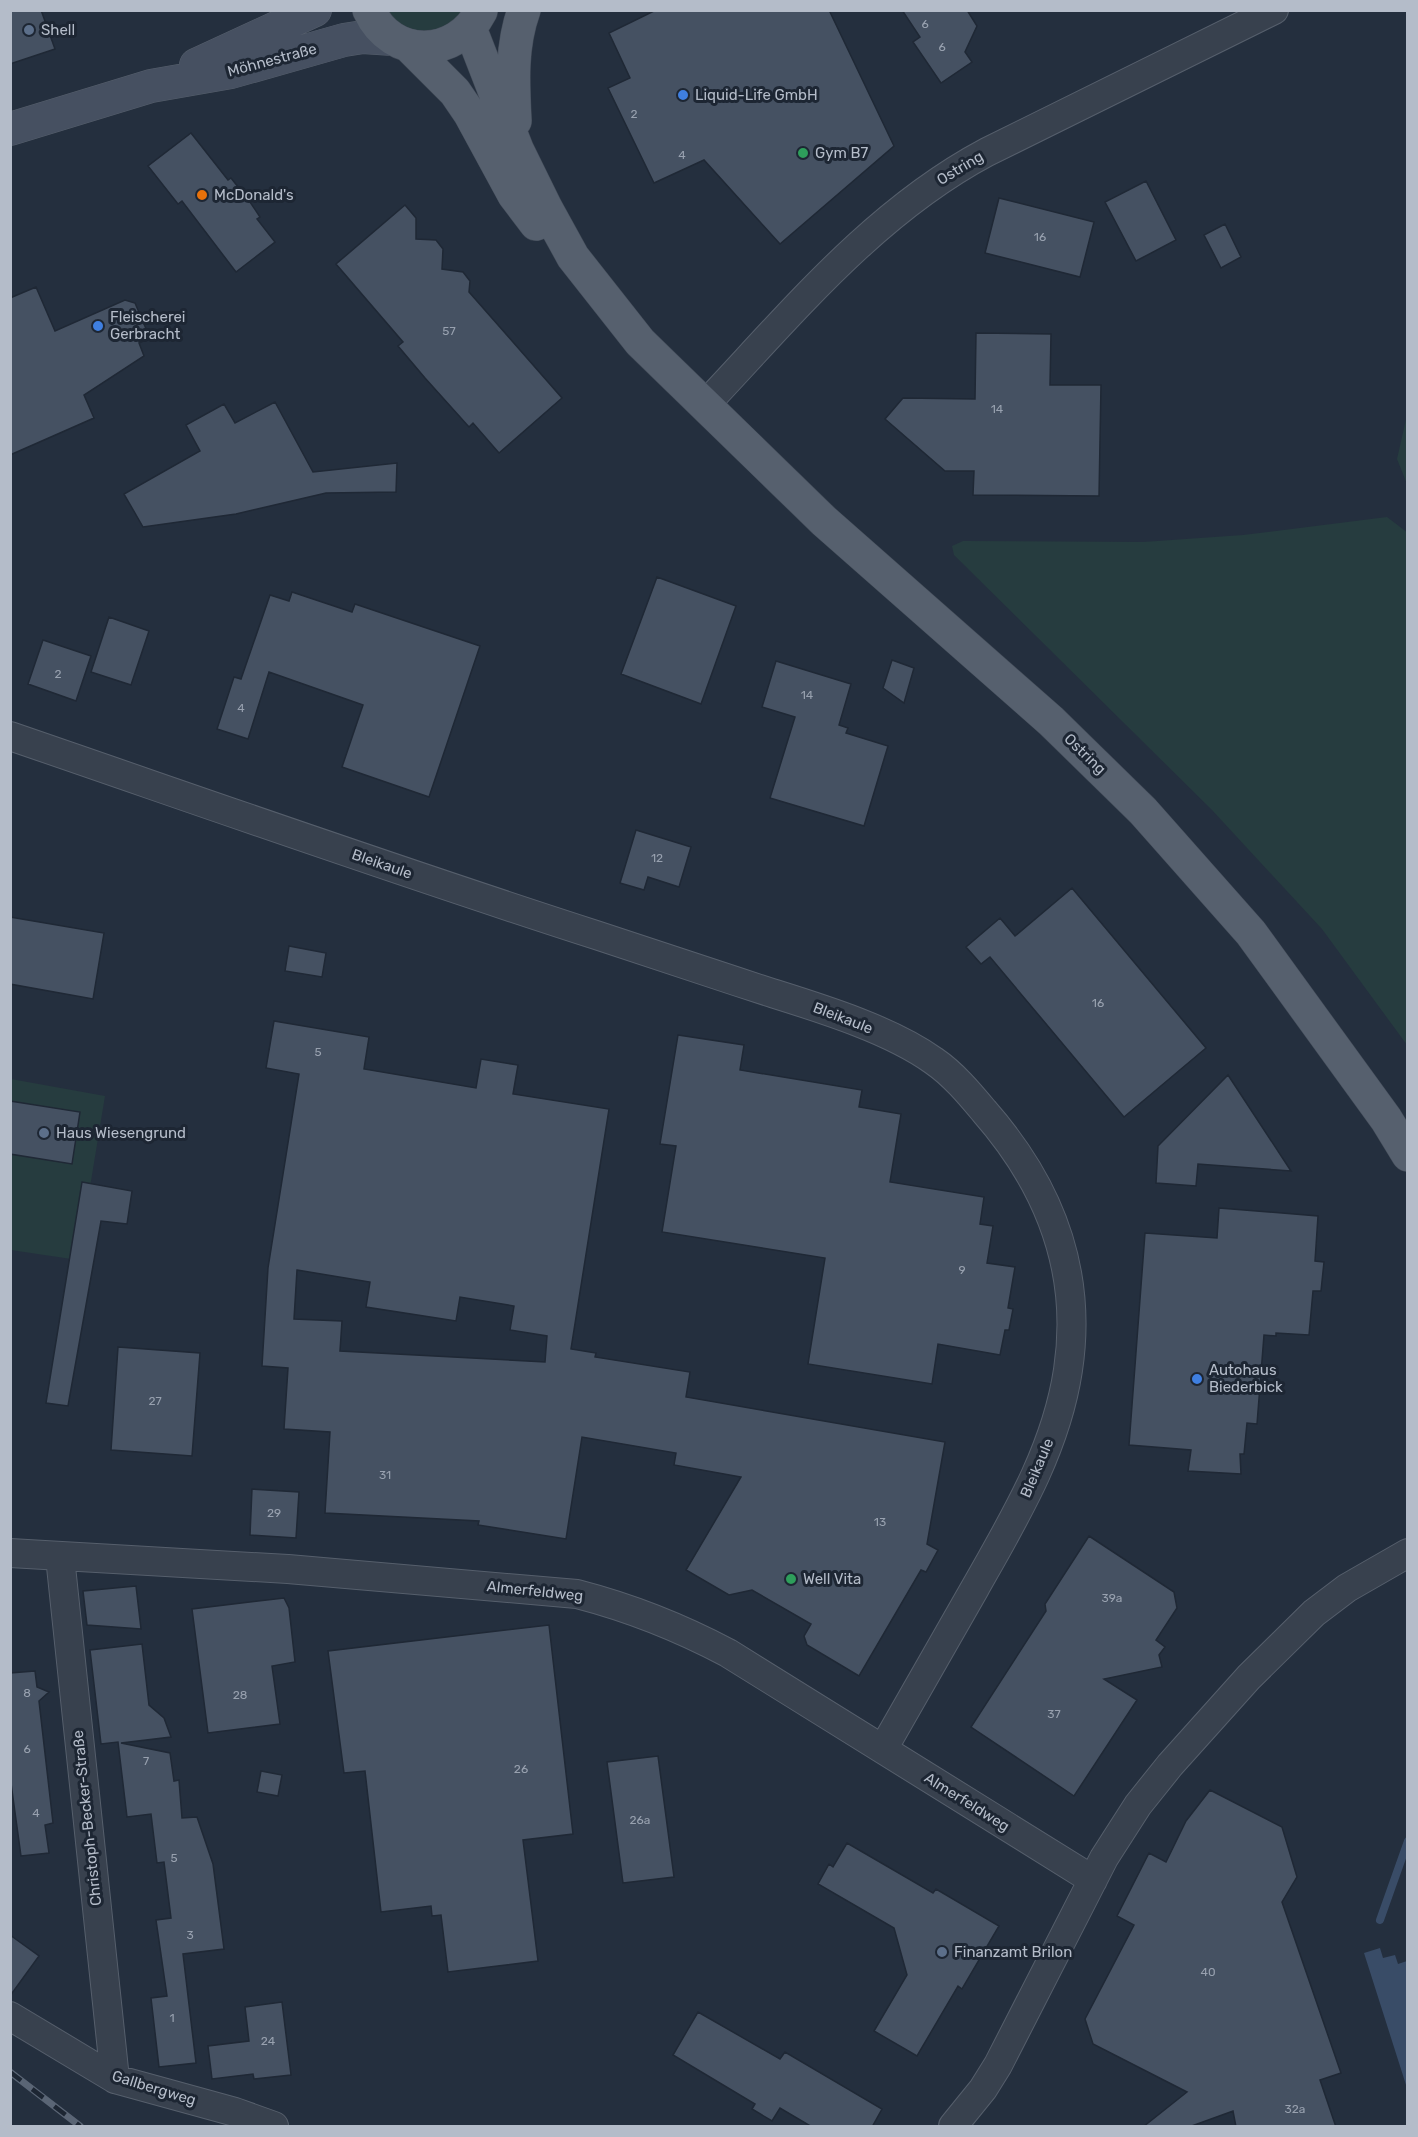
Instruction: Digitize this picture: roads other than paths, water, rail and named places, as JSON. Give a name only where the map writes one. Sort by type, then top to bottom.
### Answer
[{"type":"main road","points":[[369,10],[381,29],[401,42],[455,92],[470,114],[514,195],[551,239],[573,257]]},
{"type":"main road","points":[[517,149],[514,57],[517,30],[524,10]]},
{"type":"main road","points":[[401,42],[422,48],[449,43],[476,19],[517,149],[573,257]]},
{"type":"main road","name":"Ostring","points":[[573,257],[640,342],[704,406],[824,521],[1051,721],[1143,811],[1251,933],[1386,1119],[1407,1155]]},
{"type":"street","name":"Möhnestraße","points":[[151,86],[315,10]]},
{"type":"street","name":"Ostring","points":[[704,406],[856,248],[902,206],[945,176],[987,152],[1274,10]]},
{"type":"street","name":"Möhnestraße","points":[[10,129],[151,86],[231,72],[344,40],[363,37],[401,42]]},
{"type":"street","name":"Bleikaule","points":[[10,736],[501,905],[828,1011],[909,1045],[938,1063],[964,1088],[1001,1130],[1029,1168],[1043,1197],[1064,1254],[1072,1306],[1068,1368],[1056,1424],[1022,1505],[883,1749]]},
{"type":"street","name":"Almerfeldweg","points":[[10,1553],[288,1569],[577,1594],[615,1604],[687,1632],[728,1653],[1093,1880]]},
{"type":"street","points":[[953,2127],[983,2089],[998,2065],[1104,1858],[1138,1805],[1189,1743],[1249,1677],[1314,1613],[1347,1588],[1407,1553]]},
{"type":"street","name":"Christoph-Becker-Straße","points":[[60,1557],[115,2079]]},
{"type":"street","name":"Gallbergweg","points":[[10,2016],[115,2079],[235,2112],[274,2127]]},
{"type":"water","points":[[1380,1948],[1383,1958],[1395,1955],[1398,1964],[1407,1961],[1407,2088],[1364,1953]]},
{"type":"waterway","points":[[1380,1920],[1408,1841]]},
{"type":"railway","points":[[10,2072],[80,2126]]},
{"type":"place","name":"Shell","points":[[29,30]]},
{"type":"place","name":"Liquid-Life GmbH","points":[[683,95]]},
{"type":"place","name":"Gym B7","points":[[803,153]]},
{"type":"place","name":"McDonald's","points":[[202,195]]},
{"type":"place","name":"Fleischerei Gerbracht","points":[[98,326]]},
{"type":"place","name":"Haus Wiesengrund","points":[[44,1133]]},
{"type":"place","name":"Autohaus Biederbick","points":[[1197,1379]]},
{"type":"place","name":"Well Vita","points":[[791,1579]]},
{"type":"place","name":"Finanzamt Brilon","points":[[942,1952]]}]
